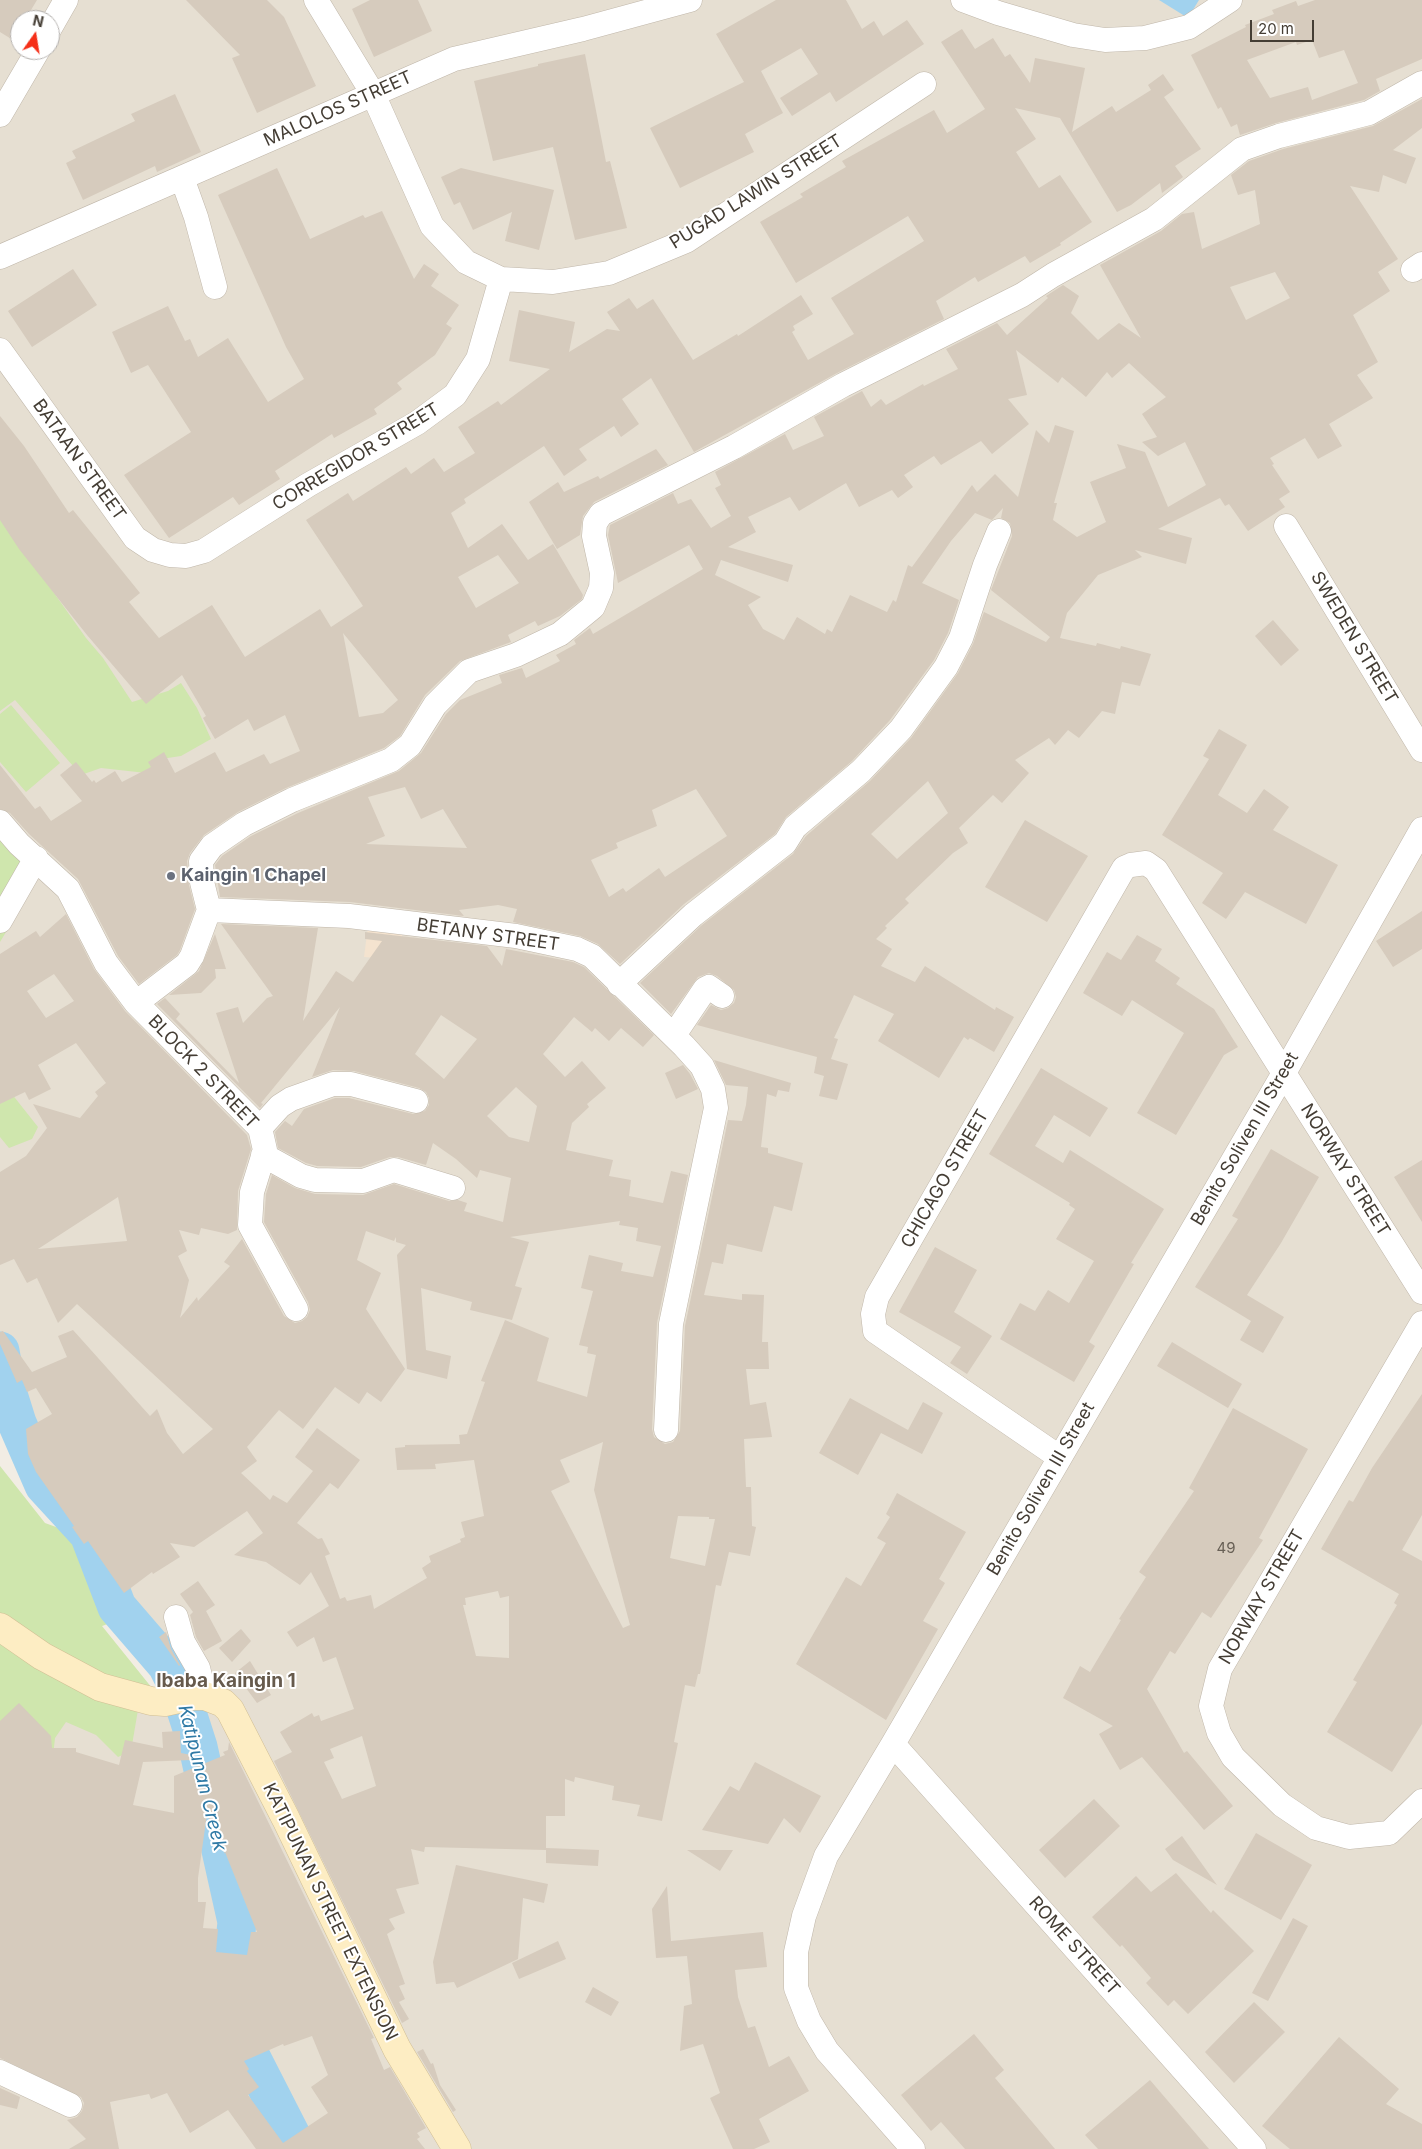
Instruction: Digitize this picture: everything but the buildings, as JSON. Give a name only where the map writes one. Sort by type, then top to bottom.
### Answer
[{"type":"street","name":"PUGAD LAWIN STREET","points":[[316,0],[373,94],[432,226],[466,262],[501,279],[553,282],[609,273],[686,240],[924,84]]},
{"type":"street","name":"MALOLOS STREET","points":[[0,257],[454,59],[583,29],[690,0]]},
{"type":"street","points":[[964,0],[1007,16],[1073,34],[1105,40],[1145,38],[1188,27],[1230,0]]},
{"type":"street","points":[[0,115],[32,60]]},
{"type":"street","points":[[0,822],[19,844],[68,889],[106,963],[136,1003],[187,964],[192,956],[209,910],[202,882],[201,861],[212,846],[244,824],[292,800],[391,760],[410,746],[436,705],[469,671],[516,655],[560,634],[593,607],[602,588],[602,574],[594,536],[595,523],[602,514],[734,446],[842,384],[1022,295],[1053,275],[1154,219],[1242,149],[1279,136],[1368,113],[1422,83]]},
{"type":"street","points":[[182,178],[196,217],[215,287]]},
{"type":"street","name":"CORREGIDOR STREET","points":[[170,555],[186,556],[204,551],[308,485],[417,423],[455,395],[478,359],[501,279]]},
{"type":"street","name":"BATAAN STREET","points":[[0,350],[135,538],[153,550],[170,555]]},
{"type":"street","name":"SWEDEN STREET","points":[[1286,526],[1422,750]]},
{"type":"street","points":[[619,984],[693,915],[785,843],[795,827],[861,771],[901,729],[946,667],[961,638],[985,565],[999,531]]},
{"type":"street","name":"Benito Soliven Ⅲ Street","points":[[913,2149],[828,2051],[809,2021],[796,1988],[796,1952],[804,1916],[826,1856],[894,1744],[1059,1457],[1284,1073],[1422,829]]},
{"type":"street","points":[[0,921],[36,858]]},
{"type":"street","name":"CHICAGO STREET","points":[[1059,1457],[875,1330],[873,1314],[877,1297],[1124,868],[1138,863],[1146,863],[1156,870]]},
{"type":"street","name":"NORWAY STREET","points":[[1156,870],[1422,1292]]},
{"type":"street","name":"BETANY STREET","points":[[209,910],[349,916],[516,936],[577,949],[592,956],[674,1035],[702,1066],[713,1089],[716,1108],[671,1324],[666,1430]]},
{"type":"street","points":[[674,1035],[705,989],[709,987],[722,996]]},
{"type":"street","name":"BLOCK 2 STREET","points":[[136,1003],[260,1128],[265,1144],[252,1192],[250,1225],[296,1309]]},
{"type":"street","points":[[260,1128],[280,1106],[291,1099],[333,1084],[351,1084],[416,1100]]},
{"type":"street","points":[[263,1155],[301,1176],[314,1180],[363,1181],[394,1170],[453,1188]]},
{"type":"street","name":"NORWAY STREET","points":[[1422,1323],[1220,1669],[1211,1706],[1219,1733],[1234,1757],[1282,1804],[1316,1828],[1350,1837],[1389,1833],[1422,1801]]},
{"type":"street","points":[[0,1627],[42,1656],[100,1686],[125,1695],[165,1702],[199,1696],[198,1668],[183,1642],[176,1617]]},
{"type":"street","name":"KATIPUNAN STREET EXTENSION","points":[[199,1696],[223,1703],[235,1717],[396,2049],[457,2149]]},
{"type":"street","name":"ROME STREET","points":[[894,1744],[1254,2149]]},
{"type":"street","points":[[0,2072],[70,2105]]},
{"type":"shaded area","points":[[0,0],[1422,0],[1422,2149],[0,2149],[0,1641],[163,1713],[177,1714],[197,1745],[180,1691],[167,1665],[117,1607],[89,1534],[44,1485],[17,1423],[7,1391],[0,1351]]},
{"type":"shaded area","points":[[368,926],[402,929],[402,960],[364,957]]},
{"type":"green space","points":[[0,517],[86,638],[103,658],[132,702],[168,691],[181,683],[197,708],[211,739],[181,756],[161,759],[146,773],[101,768],[81,775],[15,700],[0,711]]},
{"type":"green space","points":[[11,705],[60,763],[26,792],[0,762],[0,714]]},
{"type":"green space","points":[[0,834],[24,861],[21,907],[0,942]]},
{"type":"green space","points":[[0,1079],[38,1127],[32,1139],[9,1148],[0,1137]]},
{"type":"green space","points":[[0,1466],[45,1523],[81,1536],[116,1621],[102,1626],[152,1688],[129,1687],[0,1619]]},
{"type":"green space","points":[[0,1641],[139,1704],[131,1751],[118,1757],[96,1735],[66,1722],[55,1738],[51,1775],[0,1784]]},
{"type":"water","points":[[1159,0],[1199,0],[1188,18]]},
{"type":"waterway","name":"Katipunan Creek","points":[[0,1351],[7,1391],[17,1423],[44,1485],[89,1534],[117,1607],[167,1665],[180,1691],[198,1747],[237,1922],[228,2012],[298,2149]]},
{"type":"place","name":"Kaingin 1 Chapel","points":[[171,876]]},
{"type":"district","name":"Ibaba Kaingin 1","points":[[226,1681]]}]
